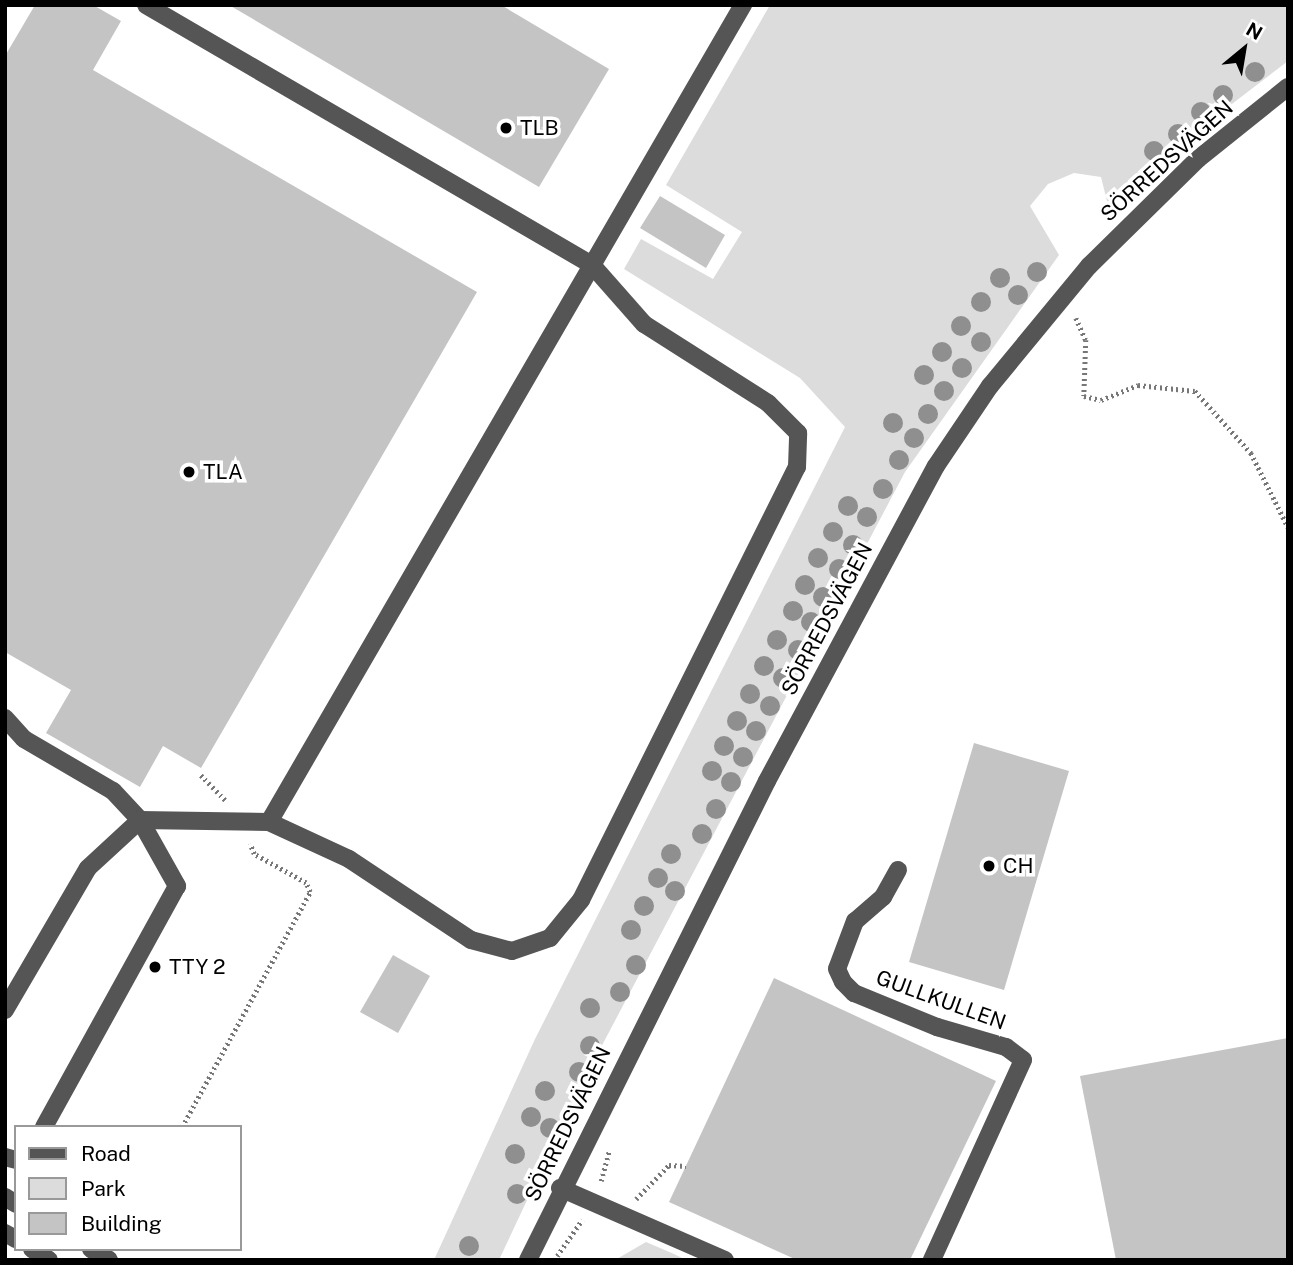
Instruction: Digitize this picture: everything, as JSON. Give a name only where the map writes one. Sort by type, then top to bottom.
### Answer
[{"type":"street","points":[[5,1010],[88,868],[140,820],[269,822],[349,859],[471,940],[512,951],[550,938],[581,900],[797,467],[798,433],[768,403],[644,324],[592,265],[146,5]]},
{"type":"street","points":[[269,822],[743,5]]},
{"type":"street","name":"SÖRREDSVÄGEN","points":[[528,1260],[561,1188],[872,581],[961,428],[1094,261],[1198,159],[1288,87]]},
{"type":"street","points":[[5,718],[24,739],[113,791],[140,820],[177,886],[45,1125]]},
{"type":"street","name":"GULLKULLEN","points":[[898,870],[883,897],[855,921],[837,969],[843,982],[854,993],[937,1027],[1006,1047],[1023,1060],[932,1260]]},
{"type":"street","points":[[561,1188],[725,1260]]},
{"type":"path","points":[[1067,327],[1083,308]]},
{"type":"path","points":[[1075,317],[1086,340],[1084,396],[1101,400],[1138,384],[1195,391],[1251,453],[1288,527]]},
{"type":"path","points":[[183,1125],[310,892],[306,883],[254,854],[239,822],[201,775]]},
{"type":"path","points":[[553,1260],[575,1235],[611,1145]]},
{"type":"path","points":[[625,1218],[645,1184],[669,1165],[686,1166]]},
{"type":"green space","points":[[770,5],[1288,5],[1288,61],[1215,117],[1123,200],[1107,201],[1101,177],[1074,173],[1048,184],[1030,206],[1059,255],[905,472],[580,1087],[499,1260],[434,1260],[535,1039],[845,427],[800,378],[624,269],[641,239],[713,279],[742,232],[666,185]]},
{"type":"green space","points":[[646,1242],[674,1254],[686,1260],[615,1260]]},
{"type":"building","name":"TLA","points":[[35,5],[93,5],[121,21],[93,70],[477,292],[201,768],[163,746],[140,787],[46,733],[71,690],[5,652],[5,56]]},
{"type":"building","name":"TLB","points":[[229,5],[501,5],[609,69],[539,187]]},
{"type":"building","points":[[660,196],[725,235],[706,268],[640,228]]},
{"type":"building","name":"CH","points":[[974,743],[1069,771],[1004,990],[909,962]]},
{"type":"building","points":[[393,955],[430,976],[398,1033],[360,1012]]},
{"type":"building","points":[[774,978],[996,1081],[910,1260],[797,1260],[669,1202]]},
{"type":"building","points":[[1288,1038],[1288,1260],[1116,1260],[1080,1076]]},
{"type":"place","name":"TLB","points":[[506,128]]},
{"type":"place","name":"TLA","points":[[189,472]]},
{"type":"place","name":"CH","points":[[989,866]]},
{"type":"place","name":"TTY 2","points":[[155,967]]}]
